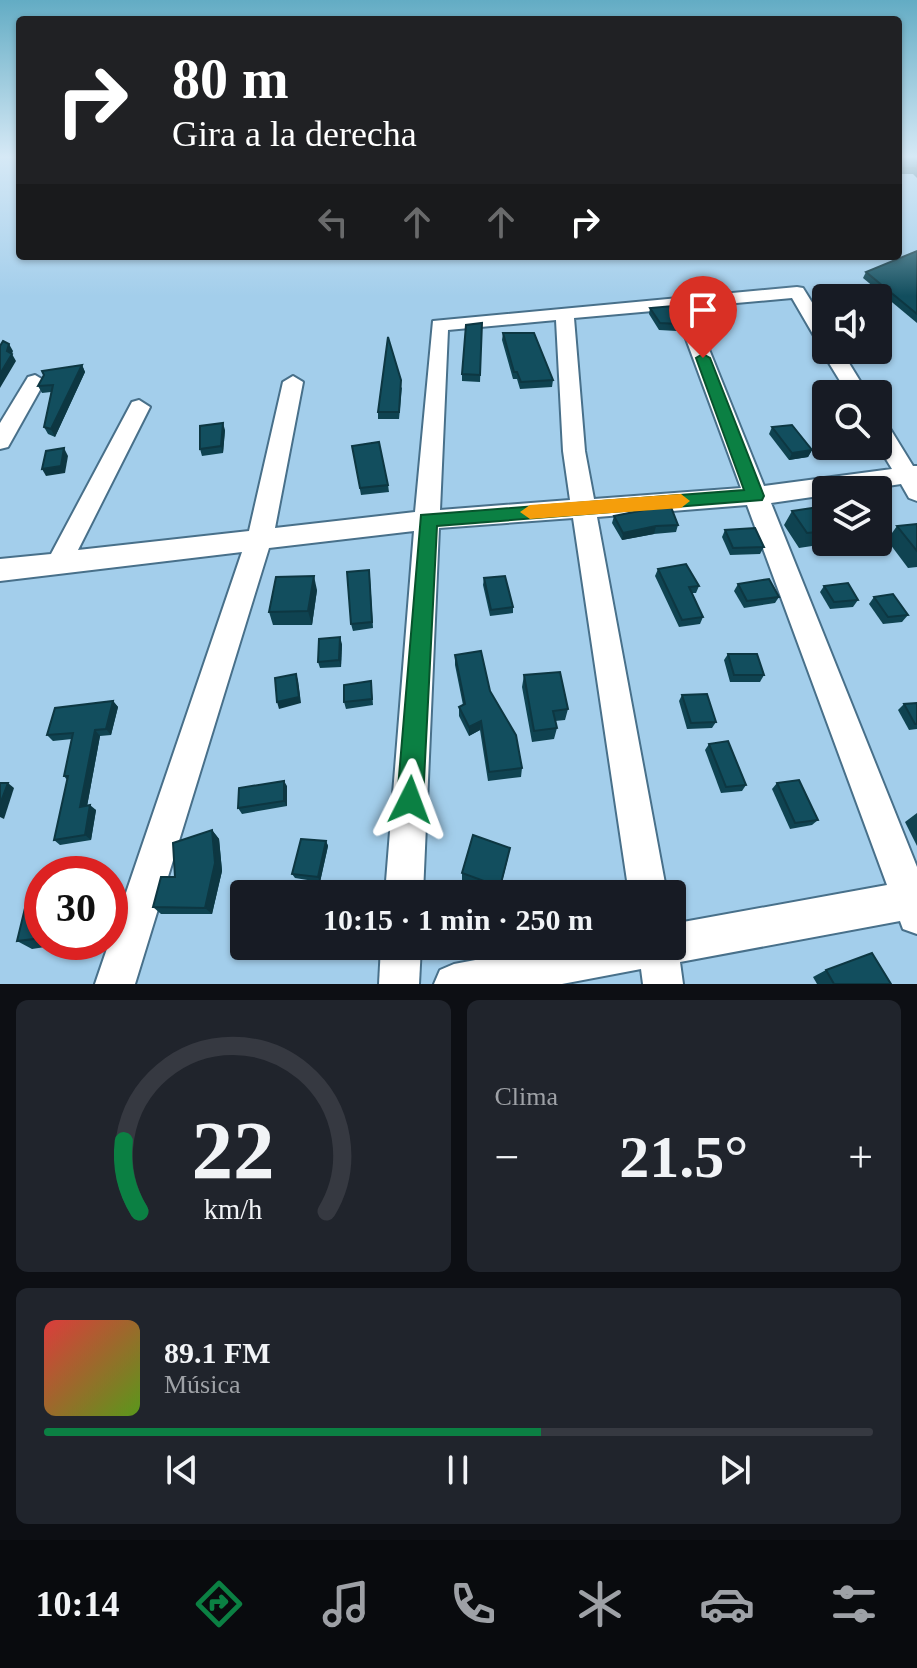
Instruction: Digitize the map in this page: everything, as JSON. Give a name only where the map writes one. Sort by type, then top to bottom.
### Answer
[{"type":"street","points":[[405,880],[439,325],[797,292],[812,317]]},
{"type":"street","points":[[682,303],[914,907],[686,942]]},
{"type":"street","points":[[565,314],[574,451],[646,880]]},
{"type":"street","points":[[0,442],[35,381]]},
{"type":"street","points":[[115,984],[266,518],[293,382]]},
{"type":"street","points":[[59,563],[139,407]]},
{"type":"street","points":[[0,570],[427,520],[755,496],[914,480],[892,448]]},
{"type":"street","points":[[399,984],[400,960]]},
{"type":"street","points":[[454,984],[583,960]]},
{"type":"street","points":[[660,960],[663,984]]},
{"type":"building","points":[[917,251],[917,314],[892,293],[892,284],[881,284],[866,272],[902,260],[902,257]]},
{"type":"building","points":[[673,306],[679,324],[660,323],[650,308]]},
{"type":"building","points":[[482,323],[480,375],[462,374],[466,325]]},
{"type":"building","points":[[503,333],[534,333],[553,380],[521,382],[517,372],[514,372]]},
{"type":"building","points":[[388,337],[401,380],[399,412],[378,412]]},
{"type":"building","points":[[3,341],[9,344],[7,351],[12,354],[0,374],[0,346]]},
{"type":"building","points":[[82,365],[51,429],[44,427],[53,385],[38,386],[44,375],[42,371]]},
{"type":"building","points":[[223,423],[221,446],[200,449],[200,426]]},
{"type":"building","points":[[792,425],[812,450],[792,453],[772,427]]},
{"type":"building","points":[[379,442],[388,485],[360,488],[352,446]]},
{"type":"building","points":[[64,448],[61,466],[42,469],[46,451]]},
{"type":"building","points":[[671,507],[678,525],[623,533],[614,516],[654,508]]},
{"type":"building","points":[[812,508],[812,532],[807,533],[792,511]]},
{"type":"building","points":[[917,524],[917,551],[897,526]]},
{"type":"building","points":[[755,528],[764,547],[733,548],[725,530]]},
{"type":"building","points":[[686,564],[699,586],[689,587],[703,617],[682,620],[658,569]]},
{"type":"building","points":[[369,570],[372,622],[351,624],[347,572]]},
{"type":"building","points":[[314,576],[308,611],[269,612],[276,577]]},
{"type":"building","points":[[505,576],[513,607],[491,610],[484,578]]},
{"type":"building","points":[[769,579],[779,597],[747,601],[738,584]]},
{"type":"building","points":[[848,583],[858,600],[834,602],[824,586]]},
{"type":"building","points":[[893,594],[908,615],[888,617],[874,597]]},
{"type":"building","points":[[340,637],[339,660],[318,662],[319,639]]},
{"type":"building","points":[[481,651],[490,691],[516,735],[522,768],[489,772],[481,721],[469,727],[459,707],[465,704],[455,655]]},
{"type":"building","points":[[728,654],[757,654],[764,675],[734,675]]},
{"type":"building","points":[[560,672],[568,709],[553,711],[557,728],[534,731],[524,675]]},
{"type":"building","points":[[296,674],[299,697],[277,702],[275,678]]},
{"type":"building","points":[[371,681],[372,699],[344,702],[344,685]]},
{"type":"building","points":[[707,694],[716,722],[691,723],[682,695]]},
{"type":"building","points":[[113,701],[106,729],[95,730],[80,807],[90,805],[85,835],[54,840],[68,776],[64,776],[73,733],[47,735],[55,708]]},
{"type":"building","points":[[917,703],[917,724],[915,724],[904,704]]},
{"type":"building","points":[[728,741],[746,785],[726,787],[709,744]]},
{"type":"building","points":[[799,780],[818,820],[795,823],[777,783]]},
{"type":"building","points":[[284,781],[284,801],[238,808],[239,788]]},
{"type":"building","points":[[0,783],[8,783],[0,804]]},
{"type":"building","points":[[212,830],[215,863],[205,908],[153,907],[161,877],[175,877],[173,843]]},
{"type":"building","points":[[473,835],[510,848],[502,880],[481,880],[462,873]]},
{"type":"building","points":[[301,839],[326,841],[318,877],[292,874]]},
{"type":"building","points":[[24,912],[24,940],[17,941]]},
{"type":"building","points":[[872,953],[891,984],[834,984],[826,970]]},
{"type":"slow traffic","points":[[530,512],[681,501]]},
{"type":"route","points":[[410,800],[427,520],[755,496],[703,358]]}]
